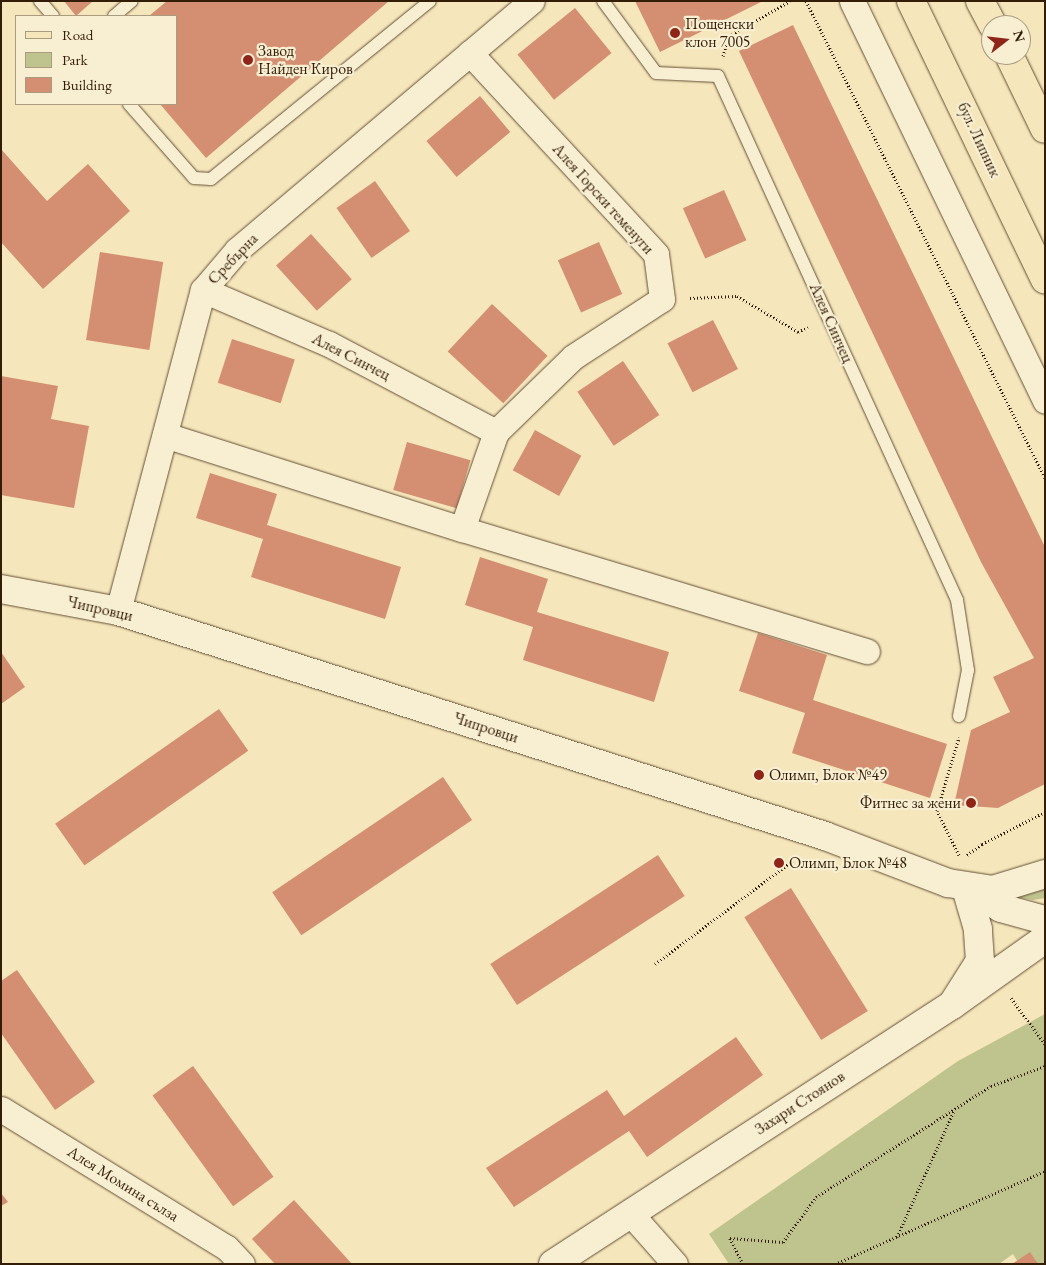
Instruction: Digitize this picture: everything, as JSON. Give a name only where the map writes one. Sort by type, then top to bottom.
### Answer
[{"type":"main road","name":"бул. Липник","points":[[911,1],[1045,279]]},
{"type":"main road","points":[[980,1],[988,15]]},
{"type":"main road","points":[[1014,65],[1045,129]]},
{"type":"main road","name":"Чипровци","points":[[1,589],[118,611],[825,836],[966,888]]},
{"type":"main road","points":[[966,888],[993,890],[1045,874]]},
{"type":"main road","points":[[966,888],[1001,908],[1045,920]]},
{"type":"main road","points":[[952,1005],[980,961],[978,929],[966,888]]},
{"type":"main road","name":"Захари Стоянов","points":[[553,1264],[630,1212],[952,1005],[1045,939]]},
{"type":"street","name":"Сребърна","points":[[118,611],[203,290],[237,250],[532,1]]},
{"type":"street","points":[[852,1],[1045,401]]},
{"type":"street","name":"Алея Горски теменуги","points":[[470,53],[656,254],[662,298]]},
{"type":"street","name":"Алея Синчец","points":[[203,290],[329,344],[496,432]]},
{"type":"street","points":[[462,529],[496,432],[573,357],[662,298]]},
{"type":"street","points":[[165,435],[462,529],[867,651]]},
{"type":"street","name":"Алея Момина сълза","points":[[1,1109],[227,1248],[242,1264]]},
{"type":"street","points":[[630,1212],[675,1264]]},
{"type":"lane","points":[[40,1],[52,15]]},
{"type":"lane","points":[[115,15],[132,1]]},
{"type":"lane","points":[[130,105],[194,178],[211,179],[430,1]]},
{"type":"lane","points":[[603,1],[656,73],[718,76]]},
{"type":"lane","name":"Алея Синчец","points":[[718,76],[957,600],[968,670],[959,716]]},
{"type":"path","points":[[718,76],[729,36],[790,1]]},
{"type":"path","points":[[806,1],[1045,478]]},
{"type":"path","points":[[662,298],[736,296],[798,332],[829,319]]},
{"type":"path","points":[[959,716],[959,739],[937,811],[961,860],[982,844],[1045,812]]},
{"type":"path","points":[[655,964],[825,836]]},
{"type":"path","points":[[994,975],[1045,1044]]},
{"type":"path","points":[[743,1264],[730,1238],[783,1242],[816,1197],[991,1086],[1045,1066]]},
{"type":"path","points":[[896,1238],[955,1109]]},
{"type":"path","points":[[835,1264],[1045,1171]]},
{"type":"green space","points":[[1045,889],[1045,898],[1033,900],[1017,897]]},
{"type":"green space","points":[[1045,1014],[1045,1264],[1019,1264],[1013,1254],[999,1264],[729,1264],[709,1234],[958,1061]]},
{"type":"building","points":[[64,1],[93,1],[77,15]]},
{"type":"building","name":"Завод Найден Киров","points":[[167,1],[389,1],[206,158],[161,105],[178,105],[178,15],[150,15]]},
{"type":"building","name":"Пощенски клон 7005","points":[[635,1],[763,1],[660,52]]},
{"type":"building","points":[[575,8],[612,53],[554,100],[517,55]]},
{"type":"building","points":[[793,25],[1045,547],[1045,784],[998,808],[954,805],[971,730],[1010,712],[993,677],[1034,658],[981,562],[739,51]]},
{"type":"building","points":[[480,96],[510,132],[457,177],[426,141]]},
{"type":"building","points":[[1,149],[47,201],[88,164],[130,211],[43,289],[1,242]]},
{"type":"building","points":[[375,181],[410,231],[371,258],[336,208]]},
{"type":"building","points":[[724,190],[746,240],[705,259],[683,208]]},
{"type":"building","points":[[311,234],[352,279],[317,311],[276,265]]},
{"type":"building","points":[[599,242],[622,294],[581,312],[558,260]]},
{"type":"building","points":[[100,252],[163,262],[149,350],[86,340]]},
{"type":"building","points":[[492,304],[548,356],[503,403],[448,352]]},
{"type":"building","points":[[713,320],[738,369],[693,392],[668,343]]},
{"type":"building","points":[[232,339],[295,359],[281,403],[218,383]]},
{"type":"building","points":[[623,361],[659,415],[614,446],[577,392]]},
{"type":"building","points":[[1,376],[58,386],[51,419],[89,426],[74,508],[1,495]]},
{"type":"building","points":[[535,430],[581,456],[559,496],[513,470]]},
{"type":"building","points":[[407,442],[470,460],[457,508],[393,490]]},
{"type":"building","points":[[210,473],[277,494],[267,525],[401,567],[385,619],[251,577],[263,539],[196,518]]},
{"type":"building","points":[[480,557],[548,579],[537,612],[669,652],[654,702],[523,660],[533,627],[465,605]]},
{"type":"building","points":[[758,633],[827,655],[813,700],[947,744],[930,798],[792,753],[805,713],[739,691]]},
{"type":"building","points":[[1,652],[25,687],[1,704]]},
{"type":"building","points":[[219,709],[248,751],[84,865],[55,824]]},
{"type":"building","points":[[443,777],[472,820],[301,935],[272,892]]},
{"type":"building","points":[[658,855],[685,896],[517,1005],[490,964]]},
{"type":"building","points":[[791,888],[868,1011],[821,1040],[744,917]]},
{"type":"building","points":[[17,970],[95,1082],[55,1110],[1,1033],[1,981]]},
{"type":"building","points":[[736,1037],[763,1075],[647,1157],[629,1131],[514,1207],[486,1168],[607,1090],[624,1116]]},
{"type":"building","points":[[193,1066],[274,1177],[233,1206],[153,1095]]},
{"type":"building","points":[[1,1193],[8,1202],[1,1206]]},
{"type":"building","points":[[294,1200],[352,1264],[275,1264],[252,1239]]},
{"type":"building","points":[[1030,1252],[1038,1264],[1012,1264]]},
{"type":"place","name":"Пощенски клон 7005","points":[[675,33]]},
{"type":"place","name":"Завод Найден Киров","points":[[248,60]]},
{"type":"place","name":"Олимп, Блок №49","points":[[759,775]]},
{"type":"place","name":"Фитнес за жени","points":[[971,803]]},
{"type":"place","name":"Олимп, Блок №48","points":[[779,863]]}]
